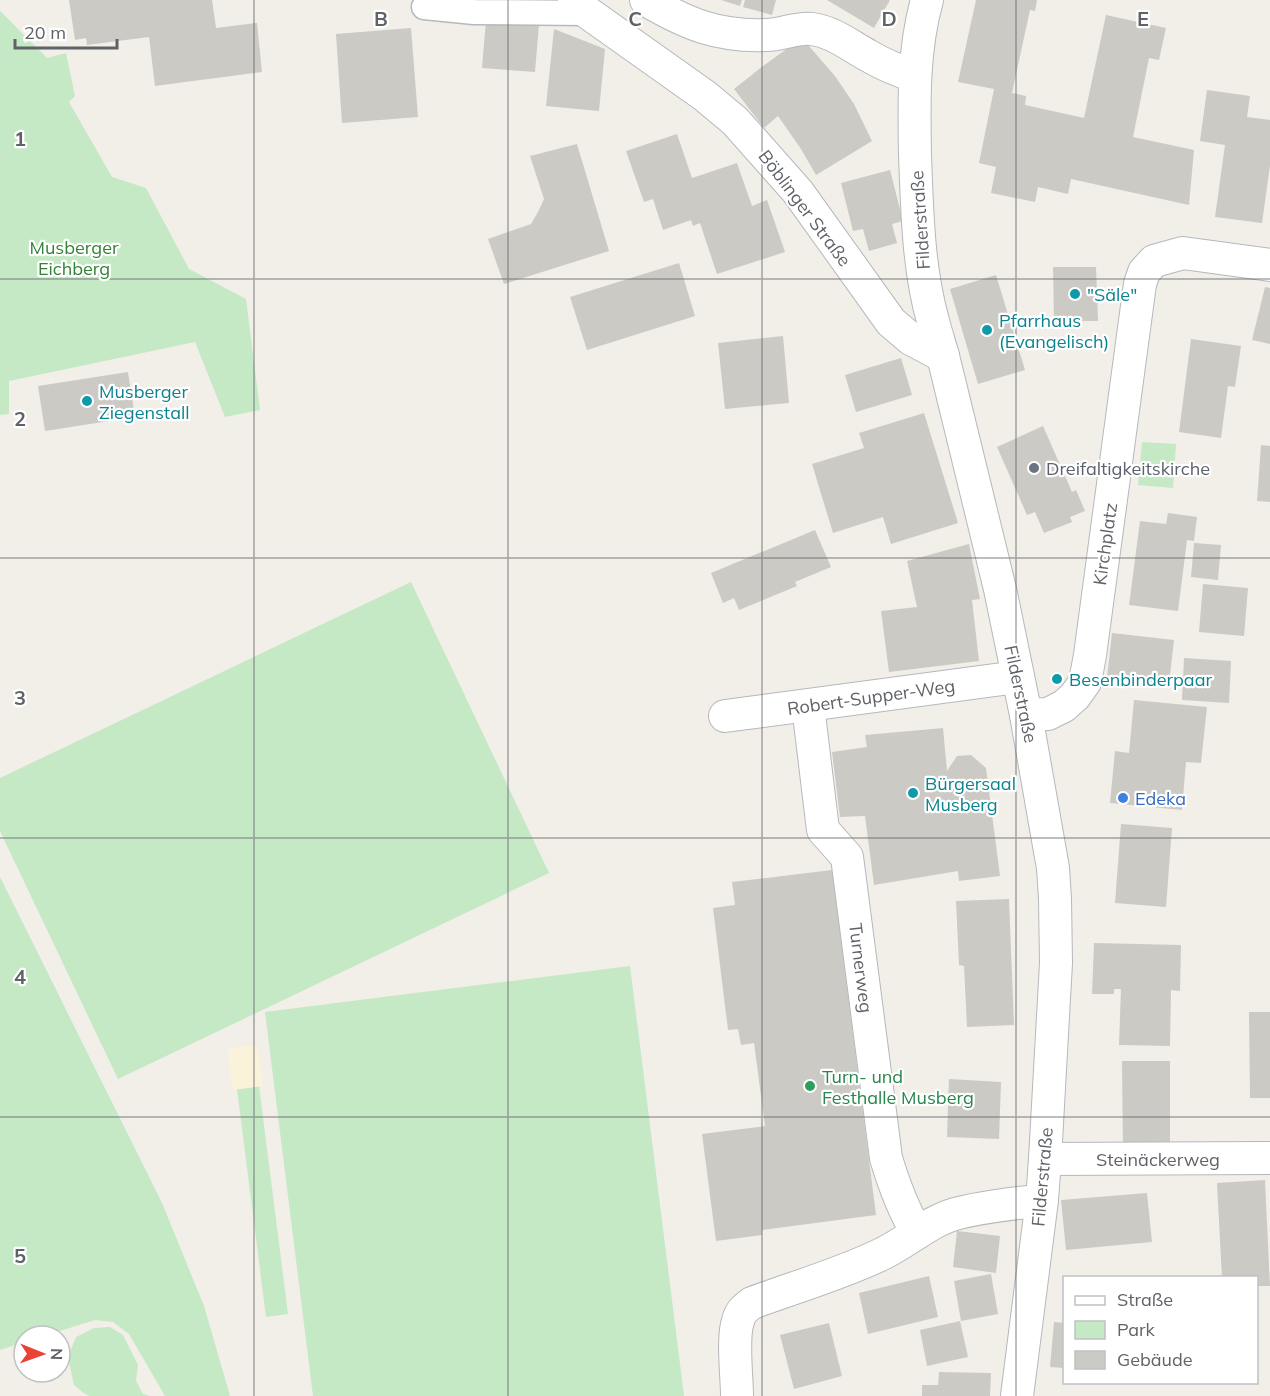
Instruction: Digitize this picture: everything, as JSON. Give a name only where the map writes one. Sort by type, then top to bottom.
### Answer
[{"type":"street","points":[[646,0],[702,28],[742,36],[770,35],[811,28],[831,34],[888,67],[915,76]]},
{"type":"street","name":"Filderstraße","points":[[927,0],[915,76],[916,181],[924,279],[932,320],[943,356],[1000,589],[1026,716],[1051,858],[1055,899],[1056,963],[1042,1200],[1017,1396]]},
{"type":"street","points":[[424,7],[474,12],[581,6]]},
{"type":"street","name":"Böblinger Straße","points":[[581,6],[705,96],[735,121],[798,192],[891,322],[911,339],[943,356]]},
{"type":"street","name":"Kirchplatz","points":[[1026,716],[1048,714],[1064,706],[1085,682],[1140,284],[1144,272],[1154,261],[1183,252],[1270,265]]},
{"type":"street","name":"Robert-Supper-Weg","points":[[725,716],[1017,677]]},
{"type":"street","name":"Turnerweg","points":[[808,706],[823,830],[847,857],[886,1158],[900,1202],[917,1233]]},
{"type":"street","name":"Steinäckerweg","points":[[1045,1159],[1270,1158]]},
{"type":"street","points":[[737,1396],[736,1333],[738,1320],[744,1309],[752,1303],[860,1264],[933,1223],[953,1215],[981,1208],[1042,1200]]},
{"type":"green space","name":"Musberger Eichberg","points":[[0,11],[47,58],[66,53],[75,96],[69,102],[112,177],[146,188],[189,269],[246,299],[260,410],[225,417],[195,342],[9,381],[9,414],[0,415]]},
{"type":"green space","points":[[1142,442],[1176,444],[1173,488],[1138,485]]},
{"type":"green space","points":[[411,582],[549,873],[118,1079],[0,831],[0,778]]},
{"type":"green space","points":[[0,877],[162,1203],[204,1306],[230,1396],[165,1396],[129,1334],[113,1322],[95,1320],[72,1327],[72,1324],[12,1324],[12,1346],[0,1350]]},
{"type":"green space","points":[[630,966],[684,1396],[313,1396],[265,1012]]},
{"type":"green space","points":[[259,1086],[288,1314],[266,1317],[237,1089]]},
{"type":"green space","points":[[110,1327],[123,1335],[138,1365],[136,1381],[143,1394],[150,1396],[90,1396],[74,1385],[72,1347],[76,1337],[94,1328]]},
{"type":"sand","points":[[257,1045],[263,1086],[233,1090],[228,1049]]},
{"type":"building","points":[[69,0],[212,0],[216,28],[257,23],[262,72],[155,86],[149,37],[87,45],[86,38],[75,40]]},
{"type":"building","points":[[721,0],[742,0],[740,6]]},
{"type":"building","points":[[745,0],[776,0],[772,15],[743,7]]},
{"type":"building","points":[[827,0],[890,0],[874,28]]},
{"type":"building","points":[[976,0],[1037,0],[1035,11],[1030,10],[1012,93],[1026,96],[1025,105],[1084,118],[1106,15],[1166,28],[1159,60],[1149,58],[1133,137],[1194,150],[1189,205],[1071,179],[1068,194],[1038,187],[1035,202],[991,193],[996,167],[979,163],[994,89],[958,82]]},
{"type":"building","points":[[486,20],[539,24],[535,72],[482,68]]},
{"type":"building","points":[[411,28],[418,117],[342,123],[336,34]]},
{"type":"building","points":[[554,29],[605,49],[599,111],[546,106]]},
{"type":"building","points":[[802,38],[835,76],[854,104],[872,141],[816,175],[778,116],[764,128],[734,89]]},
{"type":"building","points":[[1207,90],[1250,96],[1247,117],[1270,120],[1270,166],[1262,223],[1215,217],[1225,145],[1200,141]]},
{"type":"building","points":[[677,134],[692,178],[737,163],[752,206],[767,200],[785,252],[717,274],[700,223],[693,226],[691,220],[663,230],[653,199],[644,202],[626,151]]},
{"type":"building","points":[[577,144],[609,251],[504,284],[488,239],[531,224],[538,212],[544,199],[530,156]]},
{"type":"building","points":[[890,170],[903,221],[892,224],[897,243],[869,251],[863,229],[853,231],[841,183]]},
{"type":"building","points":[[679,263],[695,316],[587,350],[570,297]]},
{"type":"building","name":"\"Säle\"","points":[[1053,267],[1096,267],[1098,321],[1054,321]]},
{"type":"building","name":"Pfarrhaus (Evangelisch)","points":[[996,275],[1025,370],[978,384],[950,289]]},
{"type":"building","points":[[1265,287],[1270,288],[1270,344],[1252,340]]},
{"type":"building","points":[[783,336],[789,403],[725,409],[718,343]]},
{"type":"building","points":[[1191,339],[1241,346],[1235,387],[1228,386],[1221,438],[1179,432]]},
{"type":"building","points":[[901,358],[912,395],[856,412],[845,375]]},
{"type":"building","name":"Musberger Ziegenstall","points":[[128,372],[135,417],[45,431],[38,386]]},
{"type":"building","points":[[924,413],[958,523],[891,544],[883,517],[833,533],[812,464],[864,448],[859,433]]},
{"type":"building","name":"Dreifaltigkeitskirche","points":[[1043,426],[1072,492],[1076,490],[1085,511],[1070,517],[1072,522],[1044,533],[1035,512],[1027,515],[997,447]]},
{"type":"building","points":[[1261,445],[1270,446],[1270,502],[1257,501]]},
{"type":"building","points":[[1168,513],[1197,517],[1194,541],[1187,540],[1178,611],[1129,605],[1140,521],[1166,524]]},
{"type":"building","points":[[815,530],[831,567],[795,582],[797,586],[739,610],[734,598],[723,603],[711,573]]},
{"type":"building","points":[[1194,543],[1221,545],[1218,580],[1191,577]]},
{"type":"building","points":[[969,544],[980,599],[972,600],[979,661],[889,672],[881,611],[917,607],[907,561]]},
{"type":"building","points":[[1203,584],[1248,588],[1244,636],[1199,632]]},
{"type":"building","points":[[1112,633],[1174,640],[1169,684],[1107,678]]},
{"type":"building","points":[[1184,658],[1231,661],[1229,703],[1182,700]]},
{"type":"building","points":[[1134,700],[1207,707],[1201,763],[1186,762],[1182,810],[1110,803],[1115,751],[1129,753]]},
{"type":"building","name":"Bürgersaal Musberg","points":[[943,728],[947,771],[957,756],[971,755],[986,768],[1000,876],[959,881],[958,871],[874,885],[865,816],[840,817],[832,752],[867,747],[865,735]]},
{"type":"building","points":[[1121,824],[1172,828],[1166,907],[1115,903]]},
{"type":"building","name":"Turn- und Festhalle Musberg","points":[[832,870],[876,1215],[762,1230],[762,1235],[716,1241],[702,1134],[765,1126],[754,1043],[741,1045],[738,1029],[728,1030],[713,908],[735,905],[732,882]]},
{"type":"building","points":[[1009,899],[1014,1025],[967,1027],[964,966],[959,965],[956,901]]},
{"type":"building","points":[[1094,943],[1181,945],[1180,991],[1171,990],[1170,1046],[1119,1045],[1121,989],[1114,989],[1114,994],[1092,994]]},
{"type":"building","points":[[1249,1012],[1270,1012],[1270,1098],[1250,1098]]},
{"type":"building","points":[[1122,1061],[1170,1061],[1170,1150],[1123,1150]]},
{"type":"building","points":[[949,1079],[1001,1082],[999,1139],[947,1137]]},
{"type":"building","points":[[1265,1180],[1270,1286],[1258,1286],[1258,1276],[1222,1276],[1217,1183]]},
{"type":"building","points":[[1147,1193],[1152,1242],[1066,1250],[1061,1200]]},
{"type":"building","points":[[957,1231],[1000,1236],[996,1273],[953,1267]]},
{"type":"building","points":[[991,1274],[998,1314],[961,1321],[954,1281]]},
{"type":"building","points":[[929,1276],[938,1317],[868,1334],[859,1293]]},
{"type":"building","points":[[960,1321],[968,1357],[927,1366],[920,1330]]},
{"type":"building","points":[[1054,1322],[1063,1323],[1063,1368],[1050,1367]]},
{"type":"building","points":[[829,1323],[842,1376],[794,1389],[780,1335]]},
{"type":"building","points":[[939,1372],[991,1373],[990,1396],[922,1396],[922,1385],[938,1385]]},
{"type":"place","name":"\"Säle\"","points":[[1075,294]]},
{"type":"place","name":"Pfarrhaus (Evangelisch)","points":[[987,330]]},
{"type":"place","name":"Musberger Ziegenstall","points":[[87,401]]},
{"type":"place","name":"Dreifaltigkeitskirche","points":[[1034,468]]},
{"type":"place","name":"Besenbinderpaar","points":[[1057,679]]},
{"type":"place","name":"Bürgersaal Musberg","points":[[913,793]]},
{"type":"place","name":"Edeka","points":[[1123,798]]},
{"type":"place","name":"Turn- und Festhalle Musberg","points":[[810,1086]]}]
